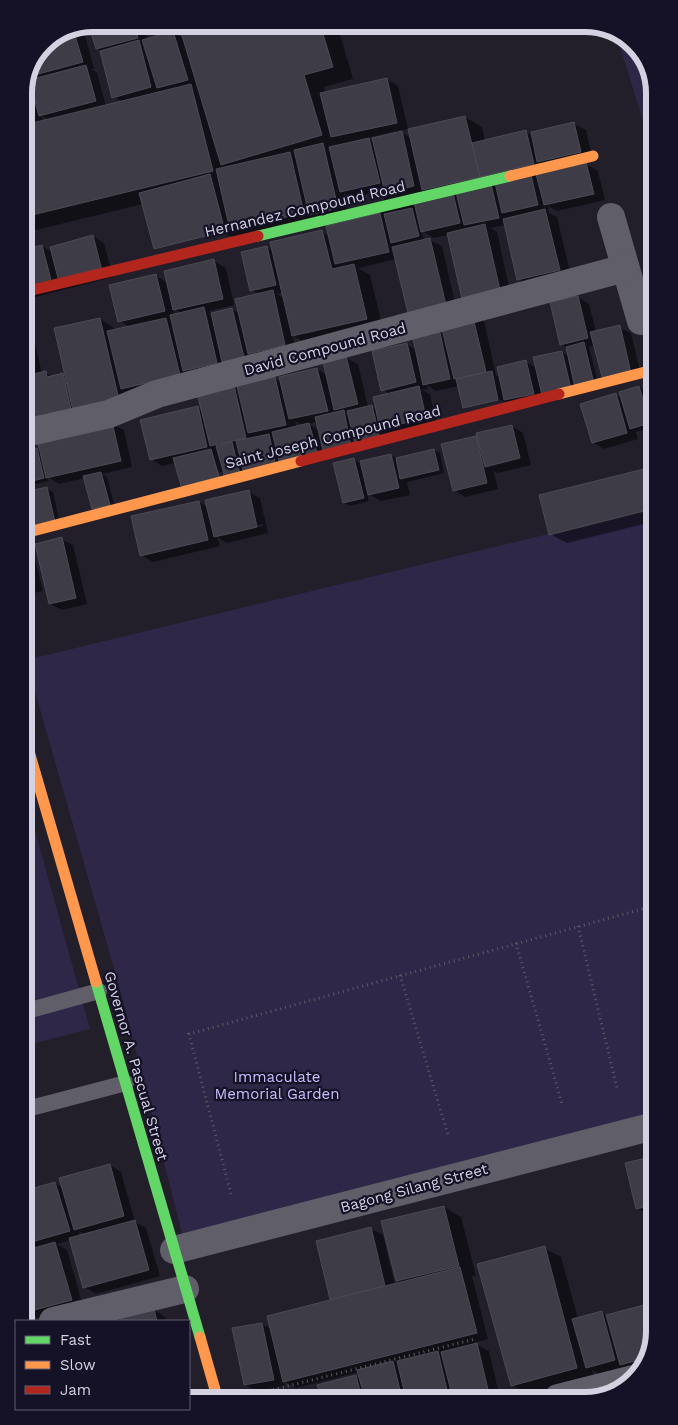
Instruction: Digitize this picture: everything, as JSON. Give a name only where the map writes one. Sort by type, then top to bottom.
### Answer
[{"type":"street","name":"Hernandez Compound Road","points":[[33,290],[593,156]]},
{"type":"street","points":[[611,217],[641,321]]},
{"type":"street","name":"David Compound Road","points":[[33,431],[109,414],[157,394],[626,268]]},
{"type":"street","name":"Saint Joseph Compound Road","points":[[33,530],[646,372]]},
{"type":"street","name":"Governor A. Pascual Street","points":[[32,763],[216,1392]]},
{"type":"street","name":"Bagong Silang Street","points":[[174,1250],[646,1128]]},
{"type":"street","points":[[57,1320],[185,1289]]},
{"type":"street","points":[[580,1392],[618,1382]]},
{"type":"lane","points":[[32,1010],[99,991]]},
{"type":"lane","points":[[32,1108],[126,1083]]},
{"type":"path","points":[[231,1194],[189,1034],[646,908]]},
{"type":"path","points":[[578,926],[616,1088]]},
{"type":"path","points":[[516,943],[562,1104]]},
{"type":"path","points":[[400,976],[448,1135]]},
{"type":"path","points":[[266,1392],[475,1339]]},
{"type":"green space","points":[[619,43],[633,56],[641,70],[646,94],[646,130]]},
{"type":"green space","name":"Immaculate Memorial Garden","points":[[646,510],[646,1124],[184,1241],[121,993],[33,683],[33,658]]},
{"type":"green space","points":[[32,821],[90,1029],[32,1044]]},
{"type":"building","points":[[136,32],[138,38],[96,49],[91,33]]},
{"type":"building","points":[[173,32],[188,80],[157,88],[142,40]]},
{"type":"building","points":[[181,32],[323,32],[333,67],[304,75],[322,135],[221,165]]},
{"type":"building","points":[[74,36],[83,62],[36,75],[45,56],[63,41]]},
{"type":"building","points":[[139,40],[151,87],[112,98],[100,51]]},
{"type":"building","points":[[86,65],[96,101],[39,116],[33,94],[35,78]]},
{"type":"building","points":[[387,78],[397,123],[331,137],[320,93]]},
{"type":"building","points":[[191,84],[213,171],[33,215],[33,123]]},
{"type":"building","points":[[465,116],[480,177],[422,190],[408,129]]},
{"type":"building","points":[[574,122],[581,152],[537,162],[531,132]]},
{"type":"building","points":[[526,130],[534,164],[480,177],[472,143]]},
{"type":"building","points":[[402,131],[414,186],[385,193],[372,138]]},
{"type":"building","points":[[369,138],[380,183],[340,192],[329,147]]},
{"type":"building","points":[[323,143],[338,208],[309,215],[294,150]]},
{"type":"building","points":[[290,152],[304,213],[230,230],[216,169]]},
{"type":"building","points":[[586,162],[594,194],[544,205],[536,174]]},
{"type":"building","points":[[210,174],[225,231],[154,249],[139,193]]},
{"type":"building","points":[[531,175],[538,205],[502,213],[495,183]]},
{"type":"building","points":[[491,184],[499,218],[464,225],[456,192]]},
{"type":"building","points":[[453,193],[460,223],[421,232],[414,202]]},
{"type":"building","points":[[412,208],[419,236],[391,243],[384,214]]},
{"type":"building","points":[[545,209],[560,270],[517,280],[503,219]]},
{"type":"building","points":[[380,213],[389,252],[335,264],[326,226]]},
{"type":"building","points":[[485,224],[500,290],[462,299],[447,233]]},
{"type":"building","points":[[322,230],[332,269],[354,264],[367,319],[292,336],[270,242]]},
{"type":"building","points":[[93,235],[102,271],[59,282],[50,247]]},
{"type":"building","points":[[430,238],[446,305],[408,313],[392,247]]},
{"type":"building","points":[[42,245],[52,284],[33,289],[33,248]]},
{"type":"building","points":[[267,246],[276,285],[250,291],[241,252]]},
{"type":"building","points":[[214,259],[223,299],[173,310],[164,271]]},
{"type":"building","points":[[156,274],[165,311],[118,322],[109,285]]},
{"type":"building","points":[[273,290],[285,345],[248,354],[235,299]]},
{"type":"building","points":[[578,296],[588,338],[560,345],[550,302]]},
{"type":"building","points":[[204,307],[217,363],[183,371],[170,315]]},
{"type":"building","points":[[232,308],[244,357],[222,362],[211,313]]},
{"type":"building","points":[[472,313],[486,372],[454,379],[440,321]]},
{"type":"building","points":[[100,318],[120,404],[74,415],[54,328]]},
{"type":"building","points":[[166,318],[180,375],[121,389],[107,331]]},
{"type":"building","points":[[620,325],[631,373],[603,380],[590,332]]},
{"type":"building","points":[[439,328],[450,379],[423,385],[412,334]]},
{"type":"building","points":[[584,342],[594,384],[575,388],[566,347]]},
{"type":"building","points":[[407,343],[416,382],[381,391],[372,351]]},
{"type":"building","points":[[562,351],[571,389],[542,395],[533,357]]},
{"type":"building","points":[[346,356],[358,404],[334,410],[323,362]]},
{"type":"building","points":[[526,360],[534,394],[504,400],[497,367]]},
{"type":"building","points":[[317,368],[328,411],[289,419],[279,377]]},
{"type":"building","points":[[46,371],[47,377],[63,373],[72,414],[33,423],[33,374]]},
{"type":"building","points":[[492,371],[498,400],[463,408],[456,379]]},
{"type":"building","points":[[275,377],[286,425],[248,433],[237,386]]},
{"type":"building","points":[[646,383],[646,394],[643,384]]},
{"type":"building","points":[[234,385],[246,438],[210,446],[197,393]]},
{"type":"building","points":[[419,386],[426,418],[380,429],[373,397]]},
{"type":"building","points":[[639,386],[646,410],[646,424],[630,429],[619,392]]},
{"type":"building","points":[[616,393],[627,433],[592,443],[580,404]]},
{"type":"building","points":[[372,405],[380,439],[355,444],[347,411]]},
{"type":"building","points":[[198,406],[207,447],[150,460],[140,420]]},
{"type":"building","points":[[344,410],[351,447],[324,455],[315,417]]},
{"type":"building","points":[[112,422],[121,461],[46,478],[37,439]]},
{"type":"building","points":[[309,423],[317,452],[279,461],[272,432]]},
{"type":"building","points":[[512,425],[520,458],[485,467],[476,433]]},
{"type":"building","points":[[269,434],[276,466],[244,474],[236,441]]},
{"type":"building","points":[[476,436],[487,483],[453,491],[441,444]]},
{"type":"building","points":[[232,442],[240,474],[225,478],[216,446]]},
{"type":"building","points":[[37,448],[44,478],[33,481],[33,449]]},
{"type":"building","points":[[211,449],[220,480],[182,489],[173,458]]},
{"type":"building","points":[[434,449],[439,470],[400,479],[396,458]]},
{"type":"building","points":[[391,454],[399,488],[368,495],[360,461]]},
{"type":"building","points":[[354,458],[364,498],[343,503],[333,463]]},
{"type":"building","points":[[646,468],[646,511],[549,535],[539,495]]},
{"type":"building","points":[[101,472],[110,505],[92,509],[83,476]]},
{"type":"building","points":[[47,487],[55,522],[33,528],[33,490]]},
{"type":"building","points":[[249,490],[257,527],[214,537],[205,500]]},
{"type":"building","points":[[199,501],[208,540],[140,556],[131,516]]},
{"type":"building","points":[[62,537],[76,598],[49,604],[35,544]]},
{"type":"building","points":[[646,1158],[646,1207],[636,1209],[625,1163]]},
{"type":"building","points":[[110,1164],[124,1216],[74,1230],[59,1178]]},
{"type":"building","points":[[55,1182],[70,1231],[35,1241],[32,1231],[32,1189]]},
{"type":"building","points":[[444,1206],[459,1266],[396,1281],[381,1221]]},
{"type":"building","points":[[135,1220],[149,1270],[83,1288],[69,1238]]},
{"type":"building","points":[[371,1227],[385,1286],[330,1299],[316,1241]]},
{"type":"building","points":[[55,1242],[72,1300],[32,1311],[32,1249]]},
{"type":"building","points":[[545,1246],[577,1368],[511,1386],[477,1264]]},
{"type":"building","points":[[460,1267],[477,1333],[283,1382],[267,1316]]},
{"type":"building","points":[[644,1305],[646,1331],[642,1351],[638,1360],[620,1365],[606,1315]]},
{"type":"building","points":[[154,1309],[157,1320],[121,1320],[120,1317]]},
{"type":"building","points":[[602,1311],[615,1360],[586,1368],[572,1319]]},
{"type":"building","points":[[262,1323],[274,1380],[244,1385],[232,1328]]},
{"type":"building","points":[[477,1343],[489,1392],[451,1392],[441,1352]]},
{"type":"building","points":[[438,1351],[447,1392],[404,1392],[397,1361]]},
{"type":"building","points":[[393,1361],[400,1392],[363,1392],[357,1370]]},
{"type":"building","points":[[356,1375],[360,1392],[319,1392],[317,1385]]},
{"type":"building","points":[[300,1389],[301,1392],[288,1392]]},
{"type":"traffic: fast","points":[[258,236],[510,176]]},
{"type":"traffic: fast","points":[[96,982],[200,1337]]},
{"type":"traffic: slow","points":[[510,176],[593,156]]},
{"type":"traffic: slow","points":[[559,394],[646,372]]},
{"type":"traffic: slow","points":[[33,531],[301,461]]},
{"type":"traffic: slow","points":[[32,763],[96,982]]},
{"type":"traffic: slow","points":[[200,1337],[216,1392]]},
{"type":"traffic: jam","points":[[33,290],[258,236]]},
{"type":"traffic: jam","points":[[301,461],[559,394]]}]
